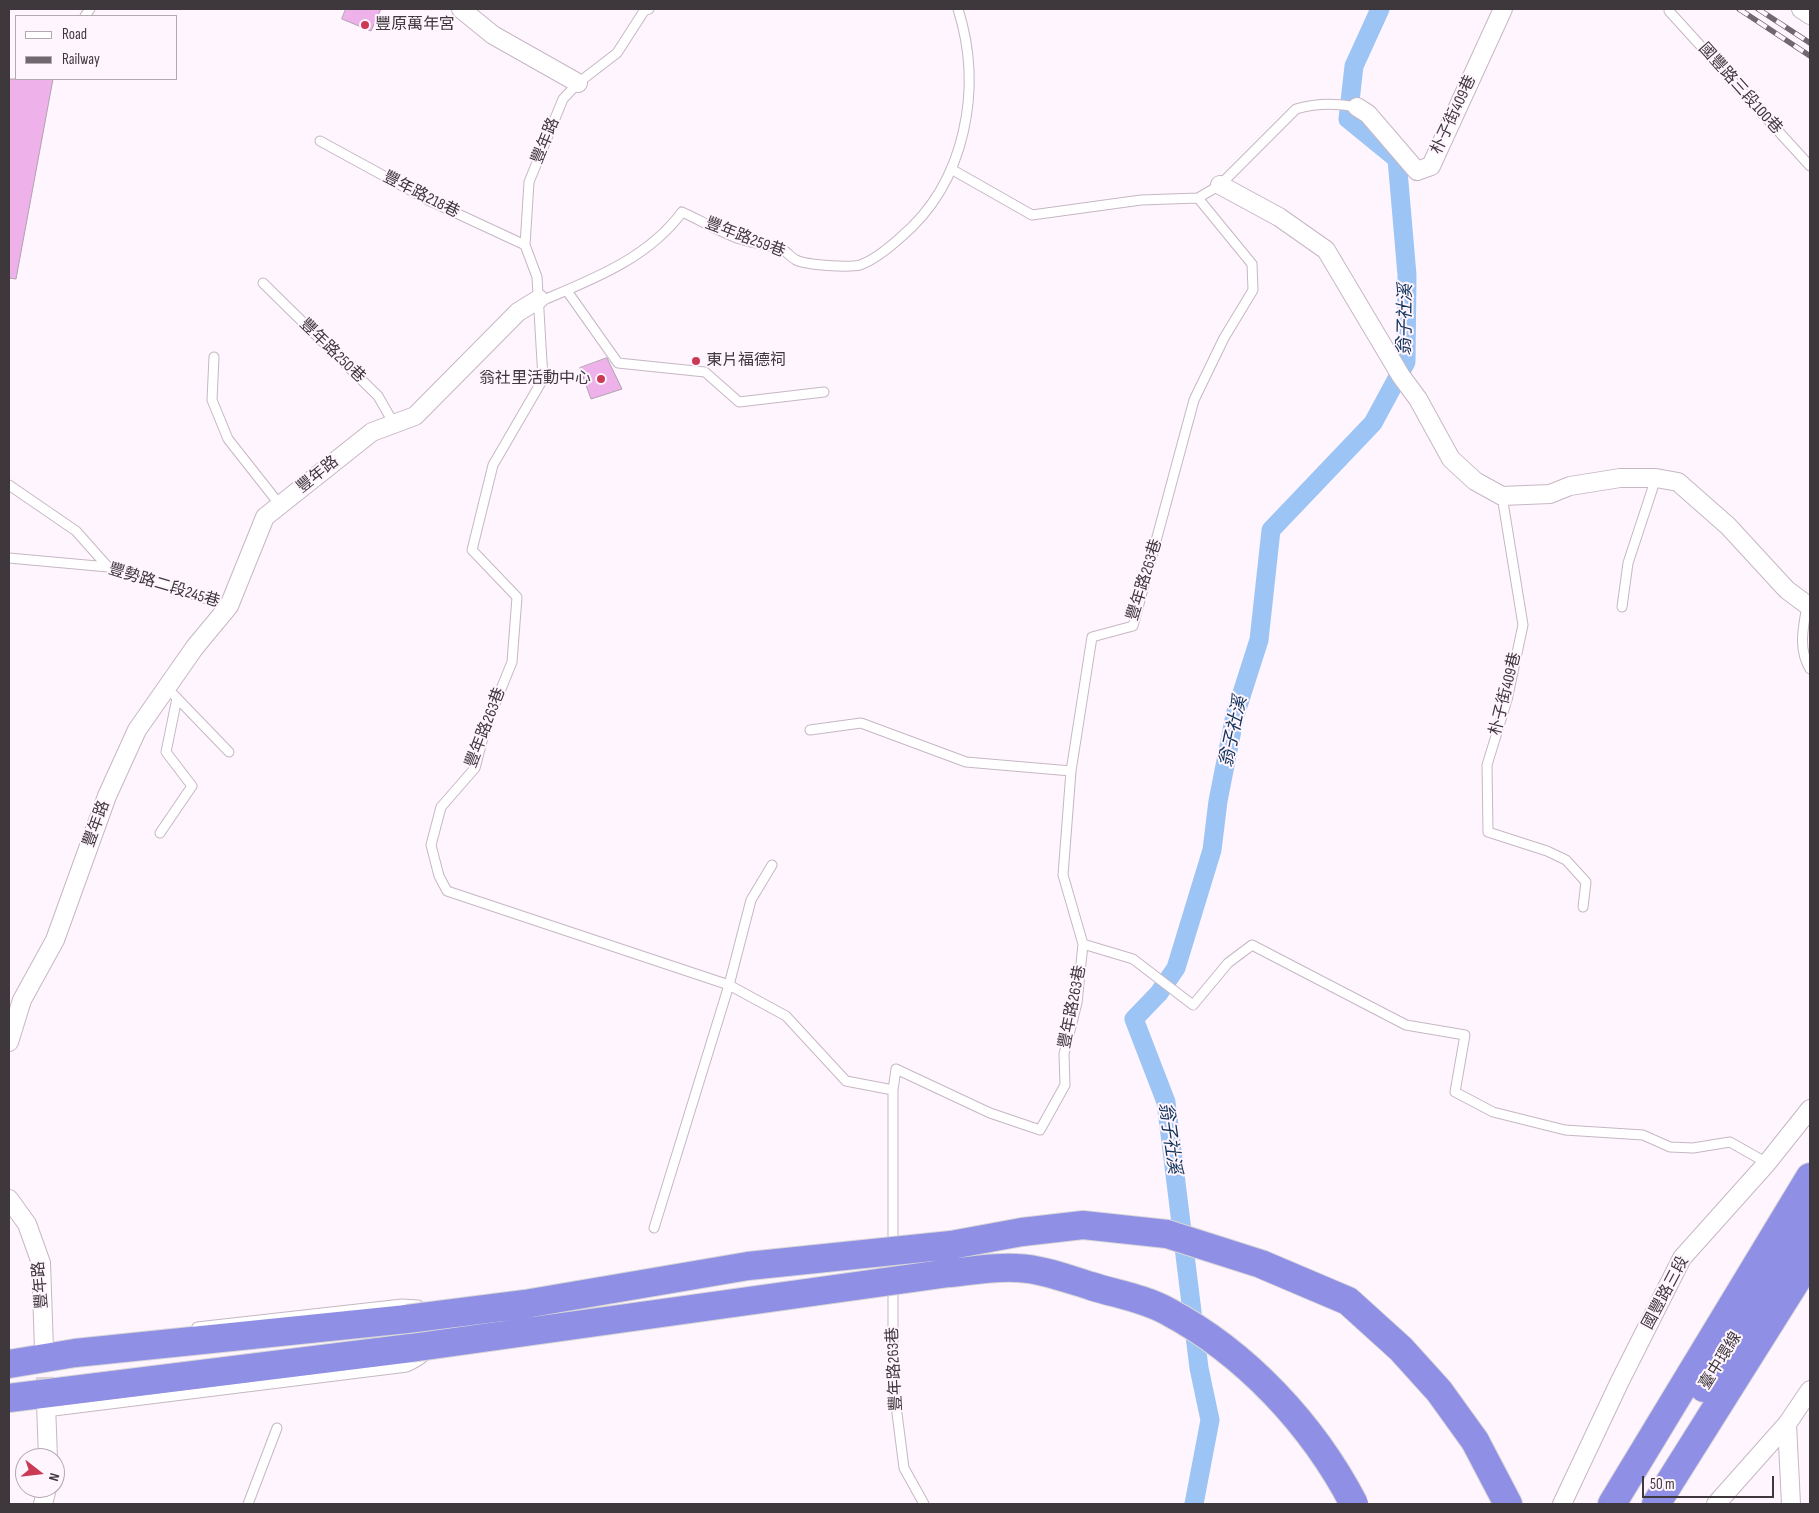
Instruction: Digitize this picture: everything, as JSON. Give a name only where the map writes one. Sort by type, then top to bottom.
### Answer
[{"type":"highway","points":[[1612,1504],[1810,1177]]},
{"type":"highway","name":"臺中環線","points":[[1632,1504],[1810,1217]]},
{"type":"highway","points":[[9,1364],[75,1354],[407,1319],[525,1304],[748,1266],[951,1245],[1022,1232],[1083,1225],[1167,1234],[1261,1264],[1348,1301],[1401,1349],[1439,1391],[1475,1441],[1508,1504]]},
{"type":"highway","name":"臺中環線","points":[[1656,1504],[1810,1259]]},
{"type":"highway","points":[[9,1398],[113,1384],[339,1359],[949,1273],[1018,1268],[1063,1278],[1166,1310],[1219,1346],[1274,1392],[1308,1431],[1354,1504]]},
{"type":"highway","points":[[1673,1504],[1810,1294]]},
{"type":"street","points":[[460,9],[493,35],[578,83]]},
{"type":"street","name":"朴子街409巷","points":[[1349,106],[1368,114],[1417,171],[1431,166],[1503,9]]},
{"type":"street","points":[[1801,9],[1810,15]]},
{"type":"street","points":[[1220,185],[1279,217],[1326,250],[1401,376],[1418,399],[1451,459],[1475,480],[1502,496],[1550,494],[1570,486],[1620,478],[1656,478],[1678,482],[1728,526],[1787,590],[1809,606]]},
{"type":"street","name":"豐年路","points":[[9,1042],[22,1000],[55,940],[107,796],[137,730],[172,693],[195,647],[228,606],[266,517],[372,432],[415,416],[518,312],[539,299]]},
{"type":"street","name":"國豐路三段","points":[[1562,1504],[1620,1381],[1682,1258],[1767,1163],[1810,1109]]},
{"type":"street","name":"豐年路","points":[[9,1199],[27,1224],[41,1263],[47,1346]]},
{"type":"street","points":[[1716,1504],[1786,1424],[1810,1390]]},
{"type":"street","points":[[46,1408],[48,1448]]},
{"type":"street","points":[[1786,1424],[1791,1504]]},
{"type":"lane","name":"豐年路","points":[[539,299],[537,277],[525,245],[529,182],[562,99],[578,83],[616,53],[644,11],[649,9]]},
{"type":"lane","name":"豐年路259巷","points":[[539,299],[546,300],[617,268],[671,227],[682,212],[737,238],[783,249],[796,260],[824,265],[859,265],[891,246],[912,228],[946,183],[960,147],[968,109],[968,64],[964,30],[958,9]]},
{"type":"lane","name":"國豐路三段100巷","points":[[1669,11],[1810,166]]},
{"type":"lane","name":"朴子街409巷","points":[[1198,198],[1220,185],[1296,109],[1314,104],[1349,106]]},
{"type":"lane","name":"豐年路218巷","points":[[320,141],[428,200],[525,245]]},
{"type":"lane","points":[[951,169],[1032,215],[1141,200],[1198,198]]},
{"type":"lane","name":"豐年路263巷","points":[[924,1504],[904,1468],[893,1382],[893,1090],[896,1069],[990,1113],[1040,1130],[1065,1085],[1064,1054],[1077,1003],[1083,944],[1063,875],[1071,771],[1092,637],[1133,626],[1194,400],[1224,338],[1253,290],[1252,264],[1198,198]]},
{"type":"lane","name":"豐年路250巷","points":[[262,283],[378,396],[394,424]]},
{"type":"lane","points":[[567,290],[618,363],[705,372],[739,402],[824,392]]},
{"type":"lane","name":"豐年路263巷","points":[[539,299],[543,379],[493,465],[472,550],[517,597],[512,662],[486,726],[475,768],[441,807],[431,845],[439,876],[447,891],[729,985],[786,1016],[846,1082],[893,1090]]},
{"type":"lane","points":[[214,357],[212,400],[228,439],[280,505]]},
{"type":"lane","points":[[1622,607],[1628,563],[1656,478]]},
{"type":"lane","points":[[9,485],[76,531],[108,567]]},
{"type":"lane","name":"朴子街409巷","points":[[1502,496],[1523,626],[1508,700],[1487,765],[1488,832],[1547,851],[1566,860],[1586,882],[1583,907]]},
{"type":"lane","name":"豐勢路二段245巷","points":[[9,558],[108,567],[228,606]]},
{"type":"lane","points":[[1809,606],[1801,636],[1805,660],[1810,669]]},
{"type":"lane","points":[[172,693],[229,752]]},
{"type":"lane","points":[[160,833],[192,786],[166,752],[172,693]]},
{"type":"lane","points":[[810,730],[861,723],[966,762],[1071,771]]},
{"type":"lane","points":[[654,1228],[729,985],[751,900],[772,865]]},
{"type":"lane","points":[[1083,944],[1133,959],[1193,1005],[1228,963],[1252,945],[1406,1025],[1465,1035],[1455,1092],[1493,1112],[1565,1130],[1643,1135],[1670,1148],[1694,1148],[1730,1142],[1767,1163]]},
{"type":"lane","points":[[46,1408],[407,1367],[425,1359],[432,1348],[434,1331],[428,1312],[418,1305],[402,1304],[183,1328]]},
{"type":"lane","points":[[248,1504],[277,1428]]},
{"type":"building","name":"豐原萬年宮","points":[[346,9],[381,9],[371,31],[342,19]]},
{"type":"building","points":[[9,79],[53,80],[16,279],[9,278]]},
{"type":"building","name":"翁社里活動中心","points":[[607,358],[622,389],[591,399],[580,368]]},
{"type":"waterway","name":"翁子社溪","points":[[1194,1504],[1210,1420],[1199,1368],[1166,1102],[1134,1019],[1159,993],[1176,968],[1212,850],[1218,801],[1235,715],[1259,640],[1271,530],[1373,423],[1406,362],[1407,275],[1397,159],[1348,119],[1354,66],[1380,9]]},
{"type":"tunnel","points":[[44,1350],[46,1404]]},
{"type":"railway","points":[[1739,9],[1810,56]]},
{"type":"railway","points":[[1758,9],[1810,43]]},
{"type":"place","name":"豐原萬年宮","points":[[365,25]]},
{"type":"place","name":"東片福德祠","points":[[696,361]]},
{"type":"place","name":"翁社里活動中心","points":[[601,379]]}]
